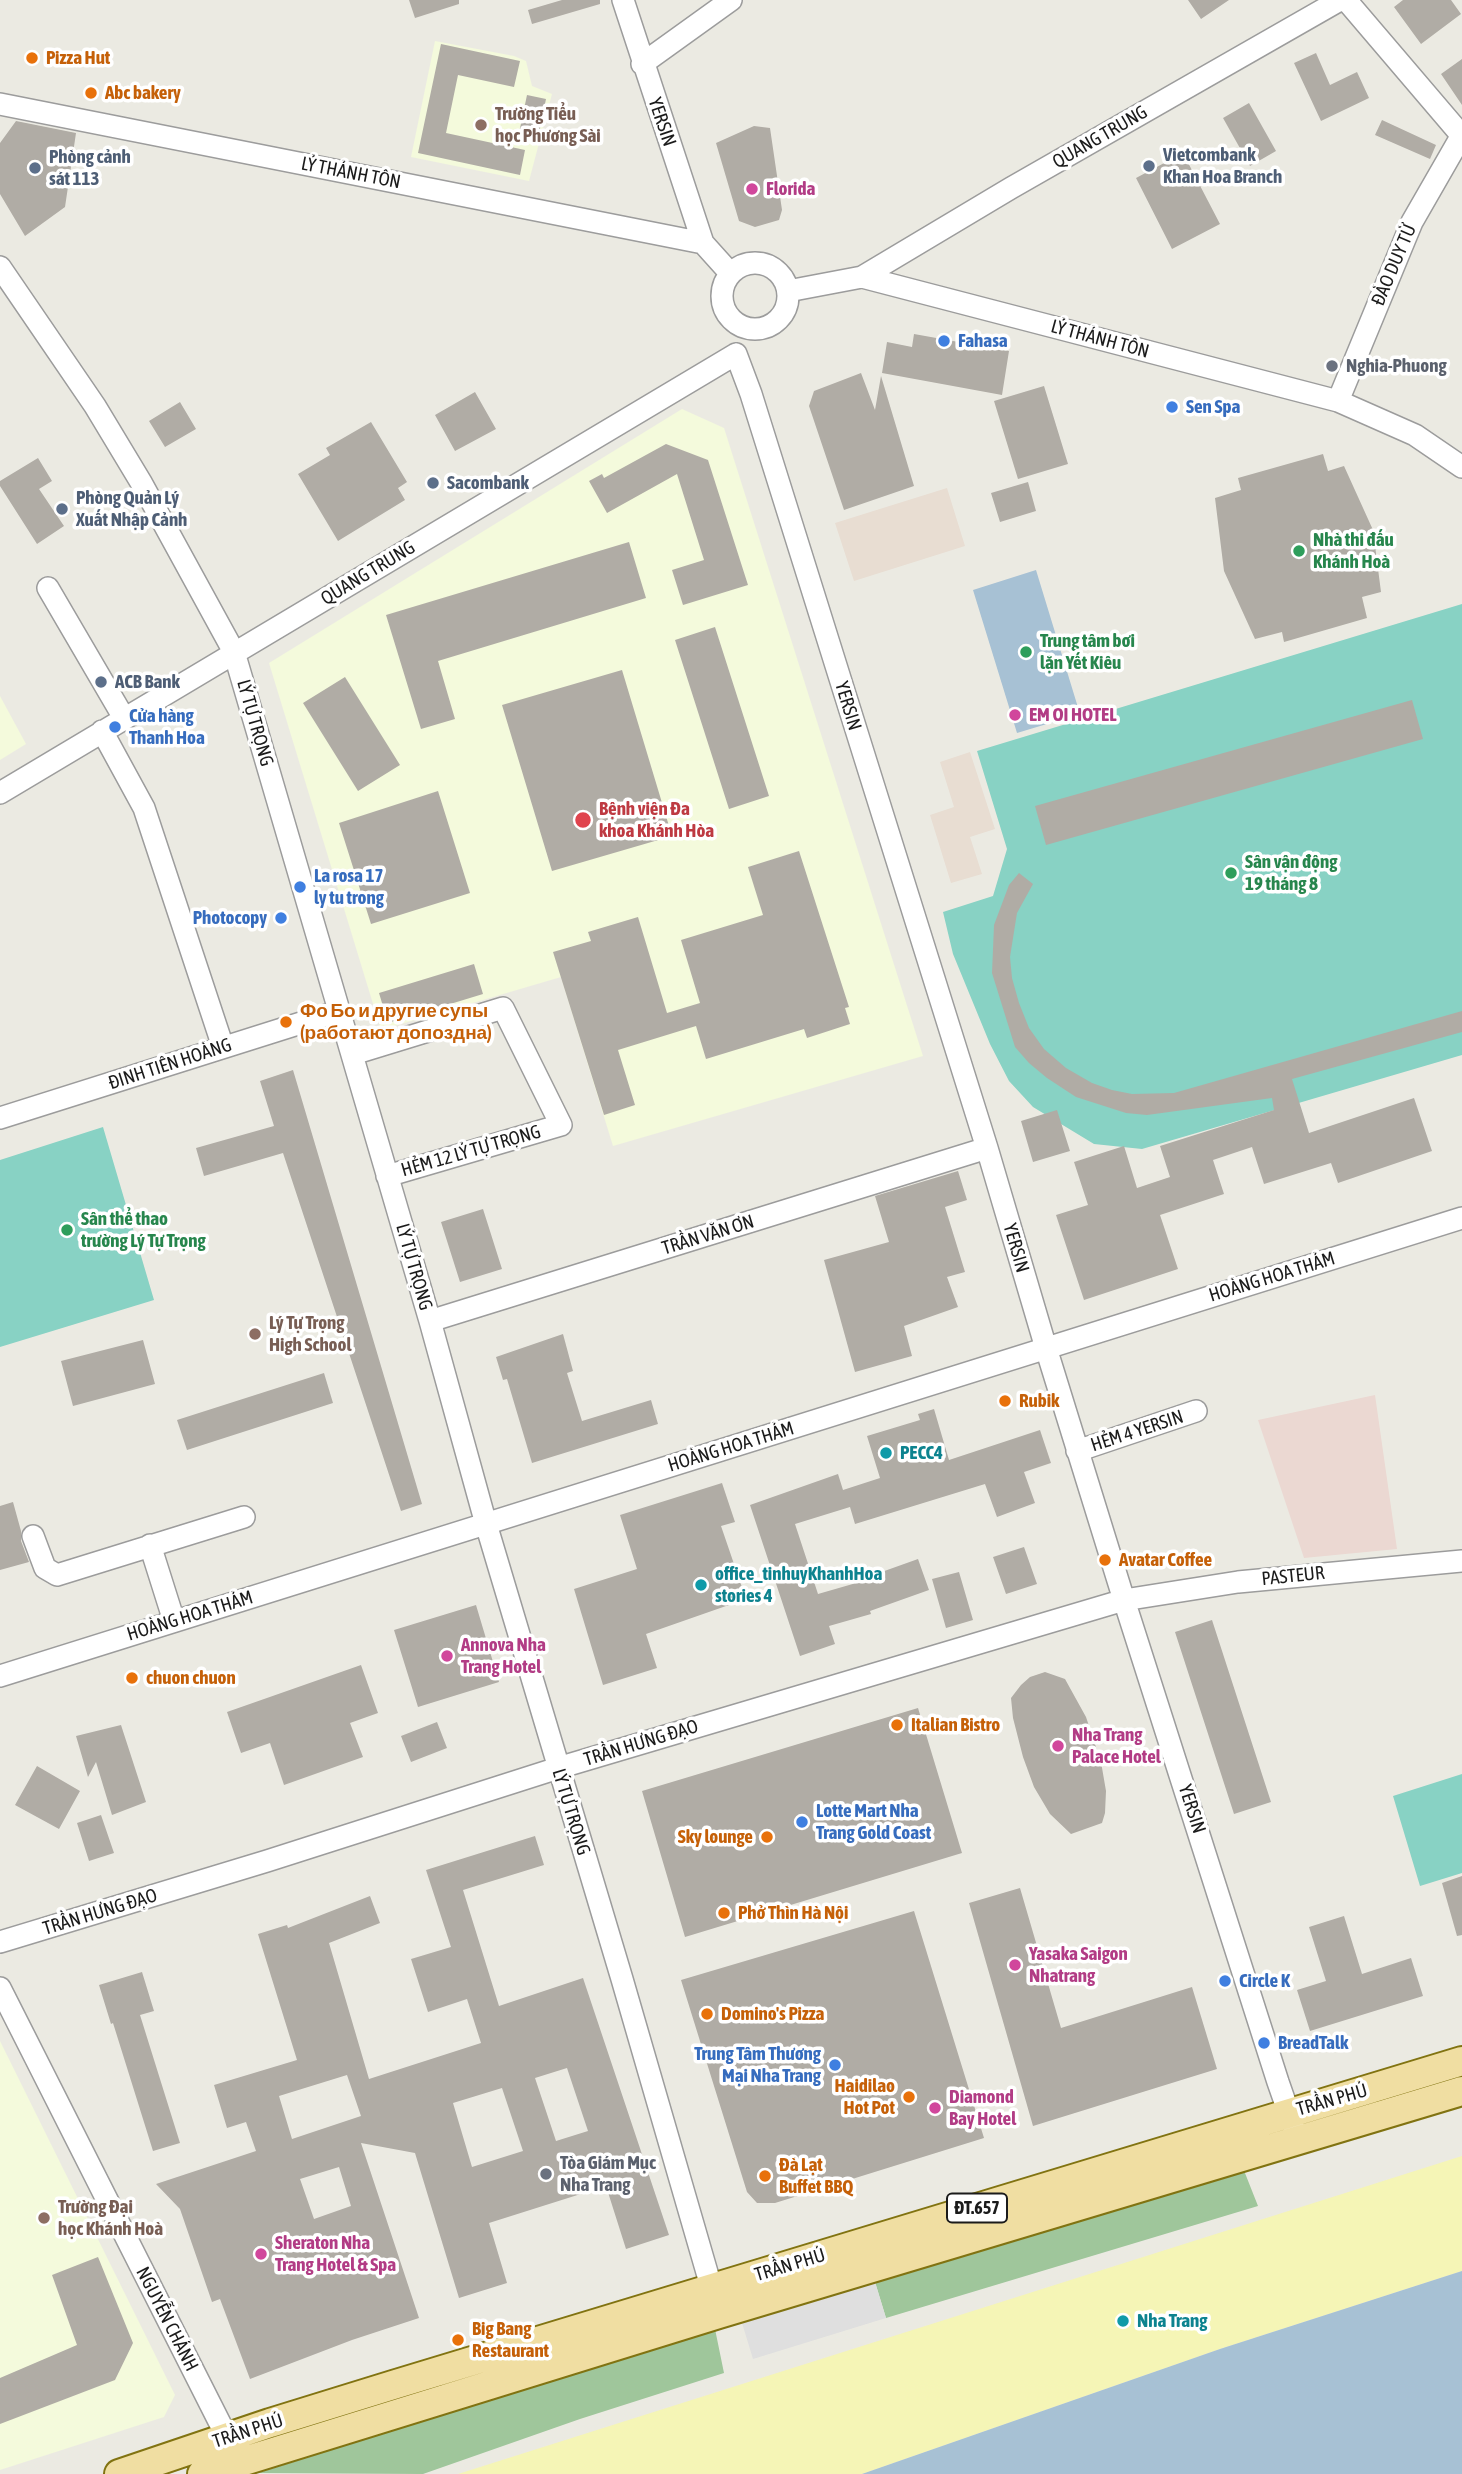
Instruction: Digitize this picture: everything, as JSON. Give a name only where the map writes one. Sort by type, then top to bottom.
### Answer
[{"type":"main road","name":"TRẦN PHÚ","points":[[119,2474],[233,2450],[712,2290],[1462,2061]]},
{"type":"main road","name":"TRẦN PHÚ","points":[[712,2290],[1299,2140],[1462,2091]]},
{"type":"main road","name":"TRẦN PHÚ","points":[[202,2474],[233,2450]]},
{"type":"street","name":"YERSIN","points":[[623,0],[703,243]]},
{"type":"street","points":[[642,64],[731,0]]},
{"type":"street","name":"QUANG TRUNG","points":[[862,277],[1010,188],[1340,0]]},
{"type":"street","points":[[1346,0],[1462,136]]},
{"type":"street","name":"LÝ THÁNH TÔN","points":[[0,104],[703,243]]},
{"type":"street","name":"ĐÀO DUY TỪ","points":[[1338,401],[1412,222],[1462,136]]},
{"type":"street","points":[[703,243],[730,273]]},
{"type":"street","points":[[760,264],[779,274],[788,291],[786,307],[780,317],[760,329],[746,328],[735,322],[726,312],[722,300],[722,290],[730,273],[740,267],[760,264]]},
{"type":"street","name":"LÝ TỰ TRỌNG","points":[[0,267],[95,406],[142,484],[234,652],[353,1054],[486,1524],[712,2290]]},
{"type":"street","points":[[788,291],[862,277]]},
{"type":"street","name":"LÝ THÁNH TÔN","points":[[862,277],[1338,401],[1415,435],[1462,467]]},
{"type":"street","points":[[736,354],[746,328]]},
{"type":"street","name":"YERSIN","points":[[736,354],[755,407],[987,1148],[1077,1451],[1299,2140]]},
{"type":"street","name":"QUANG TRUNG","points":[[0,793],[736,354]]},
{"type":"street","points":[[48,588],[124,718]]},
{"type":"street","points":[[102,731],[144,808],[223,1047]]},
{"type":"street","name":"HẺM 12 LÝ TỰ TRỌNG","points":[[353,1054],[503,1008],[561,1125],[387,1175]]},
{"type":"street","name":"ĐINH TIÊN HOÀNG","points":[[0,1118],[339,1011]]},
{"type":"street","name":"TRẦN VĂN ƠN","points":[[430,1321],[987,1148]]},
{"type":"street","name":"HOÀNG HOA THÁM","points":[[0,1676],[1462,1218]]},
{"type":"street","name":"HẺM 4 YERSIN","points":[[1077,1451],[1196,1411]]},
{"type":"street","points":[[33,1536],[45,1568],[57,1575],[244,1517]]},
{"type":"street","points":[[150,1545],[174,1621]]},
{"type":"street","name":"PASTEUR","points":[[1124,1600],[1238,1582],[1462,1561]]},
{"type":"street","name":"TRẦN HƯNG ĐẠO","points":[[0,1942],[267,1861],[558,1768],[1124,1600]]},
{"type":"street","name":"NGUYỄN CHÁNH","points":[[0,1989],[233,2450]]},
{"type":"shaded area","name":"Trường Tiểu học Phương Sài","points":[[435,41],[514,56],[526,61],[532,86],[552,94],[529,181],[411,157]]},
{"type":"shaded area","name":"Bệnh viện Đa khoa Khánh Hòa","points":[[682,409],[724,428],[923,1056],[613,1146],[561,977],[381,1030],[269,663]]},
{"type":"shaded area","points":[[947,488],[965,546],[854,581],[835,523]]},
{"type":"shaded area","name":"Trung tâm bơi lặn Yết Kiêu","points":[[1036,570],[1080,714],[1017,733],[973,590]]},
{"type":"shaded area","name":"Sân vận động 19 tháng 8","points":[[1462,604],[1462,1055],[1142,1149],[1094,1144],[1033,1107],[1009,1081],[990,1044],[953,954],[943,912],[993,896],[1007,849],[977,751]]},
{"type":"shaded area","points":[[0,696],[26,744],[0,760]]},
{"type":"shaded area","points":[[970,752],[995,829],[970,837],[982,874],[951,883],[930,815],[954,807],[940,762]]},
{"type":"shaded area","name":"Sân thể thao trường Lý Tự Trọng","points":[[103,1127],[154,1300],[0,1347],[0,1160]]},
{"type":"shaded area","points":[[1375,1395],[1397,1549],[1304,1558],[1258,1420]]},
{"type":"shaded area","points":[[1462,1774],[1462,1873],[1420,1886],[1393,1796]]},
{"type":"shaded area","name":"Trường Đại học Khánh Hoà","points":[[0,2041],[175,2395],[164,2417],[0,2470]]},
{"type":"shaded area","points":[[1243,2168],[1258,2206],[886,2318],[875,2282]]},
{"type":"shaded area","points":[[1462,2271],[1462,2474],[862,2474],[1220,2349]]},
{"type":"shaded area","points":[[875,2282],[886,2318],[753,2359],[742,2323]]},
{"type":"shaded area","points":[[715,2329],[724,2373],[580,2419],[423,2474],[258,2473]]},
{"type":"sand","name":"Nha Trang","points":[[1462,2156],[1462,2271],[1220,2349],[862,2474],[458,2474]]},
{"type":"building","points":[[409,0],[459,0],[459,4],[415,18]]},
{"type":"building","points":[[562,0],[600,0],[600,4],[532,24],[528,10]]},
{"type":"building","points":[[1188,0],[1229,0],[1201,19]]},
{"type":"building","points":[[1403,0],[1451,0],[1461,14],[1421,44],[1394,7]]},
{"type":"building","points":[[441,44],[520,61],[514,87],[458,75],[446,133],[525,150],[520,175],[418,153]]},
{"type":"building","points":[[1316,53],[1330,85],[1357,72],[1369,98],[1321,121],[1294,63]]},
{"type":"building","points":[[1462,59],[1462,105],[1441,74]]},
{"type":"building","points":[[527,95],[546,99],[538,138],[519,133]]},
{"type":"building","points":[[1249,103],[1276,151],[1250,166],[1223,118]]},
{"type":"building","points":[[1382,120],[1436,145],[1430,159],[1375,135]]},
{"type":"building","name":"Phòng cảnh sát 113","points":[[16,121],[76,133],[65,207],[25,236],[0,194],[0,143]]},
{"type":"building","points":[[754,126],[770,128],[782,210],[779,220],[755,227],[739,221],[716,143]]},
{"type":"building","points":[[1183,153],[1220,224],[1172,249],[1136,178]]},
{"type":"building","points":[[914,334],[1009,351],[1002,395],[882,373],[887,342],[912,347]]},
{"type":"building","points":[[861,373],[875,410],[881,376],[914,486],[844,510],[809,406],[814,391]]},
{"type":"building","points":[[1044,386],[1068,464],[1018,479],[994,401]]},
{"type":"building","points":[[475,392],[496,429],[455,451],[435,415]]},
{"type":"building","points":[[180,402],[196,429],[165,447],[149,421]]},
{"type":"building","points":[[371,422],[407,482],[398,488],[405,500],[338,541],[298,474],[330,455],[326,448]]},
{"type":"building","points":[[666,444],[708,460],[748,585],[683,605],[672,570],[704,560],[677,474],[607,513],[589,481],[602,474],[604,478]]},
{"type":"building","name":"Nhà thi đấu Khánh Hoà","points":[[1323,454],[1328,471],[1344,466],[1373,530],[1381,592],[1362,597],[1367,618],[1284,642],[1282,632],[1255,639],[1224,571],[1215,498],[1241,490],[1238,478]]},
{"type":"building","points":[[38,458],[52,481],[39,489],[64,526],[37,544],[0,486],[0,481]]},
{"type":"building","points":[[1028,482],[1036,511],[1000,522],[991,493]]},
{"type":"building","points":[[629,542],[646,598],[438,661],[455,719],[421,729],[386,615]]},
{"type":"building","points":[[715,627],[769,796],[729,809],[675,640]]},
{"type":"building","points":[[622,670],[672,836],[552,871],[502,705]]},
{"type":"building","points":[[345,677],[400,765],[358,791],[303,703]]},
{"type":"building","points":[[1412,700],[1423,739],[1046,845],[1035,806]]},
{"type":"building","points":[[438,791],[470,893],[371,924],[339,823]]},
{"type":"building","points":[[799,851],[849,1007],[845,1008],[850,1024],[807,1038],[804,1029],[706,1059],[696,1026],[618,1050],[635,1105],[604,1115],[553,952],[591,941],[588,932],[638,917],[667,1013],[700,1003],[681,940],[763,915],[748,867]]},
{"type":"building","points":[[1019,873],[1033,884],[1017,913],[1010,957],[1012,978],[1029,1028],[1044,1049],[1066,1068],[1092,1083],[1112,1090],[1132,1094],[1174,1093],[1462,1011],[1462,1032],[1292,1079],[1309,1133],[1414,1098],[1432,1151],[1338,1183],[1331,1163],[1264,1184],[1252,1147],[1213,1160],[1224,1194],[1160,1215],[1178,1269],[1084,1300],[1056,1215],[1088,1205],[1074,1162],[1124,1146],[1137,1188],[1170,1177],[1160,1146],[1274,1110],[1272,1098],[1147,1115],[1126,1113],[1076,1097],[1029,1063],[1015,1047],[992,973],[994,925],[1009,885]]},
{"type":"building","points":[[474,964],[483,994],[388,1023],[379,993]]},
{"type":"building","points":[[293,1070],[422,1504],[401,1511],[283,1153],[204,1176],[196,1148],[274,1126],[260,1081]]},
{"type":"building","points":[[1057,1110],[1070,1151],[1033,1162],[1021,1121]]},
{"type":"building","points":[[958,1171],[967,1200],[945,1207],[965,1272],[947,1277],[958,1307],[904,1326],[912,1356],[855,1372],[824,1260],[889,1242],[875,1196]]},
{"type":"building","points":[[483,1209],[502,1269],[460,1282],[441,1222]]},
{"type":"building","points":[[563,1334],[573,1371],[567,1373],[582,1421],[651,1400],[658,1424],[532,1463],[507,1379],[503,1380],[496,1357]]},
{"type":"building","points":[[143,1340],[155,1384],[73,1406],[61,1361]]},
{"type":"building","points":[[324,1373],[333,1403],[187,1450],[177,1420]]},
{"type":"building","points":[[934,1409],[949,1460],[1040,1430],[1051,1463],[1024,1472],[1035,1503],[997,1517],[985,1484],[855,1524],[850,1507],[795,1524],[818,1594],[877,1577],[876,1574],[918,1559],[929,1590],[870,1611],[871,1614],[829,1626],[835,1644],[800,1656],[750,1505],[838,1474],[843,1490],[880,1478],[867,1436],[920,1420],[918,1414]]},
{"type":"building","points":[[722,1483],[735,1522],[721,1526],[746,1599],[646,1634],[657,1668],[603,1685],[574,1589],[637,1569],[620,1515]]},
{"type":"building","points":[[13,1502],[21,1541],[29,1562],[0,1570],[0,1506]]},
{"type":"building","points":[[1024,1547],[1037,1584],[1006,1594],[993,1557]]},
{"type":"building","points":[[959,1572],[973,1620],[946,1628],[932,1579]]},
{"type":"building","name":"Annova Nha Trang Hotel","points":[[476,1605],[499,1682],[418,1707],[394,1630]]},
{"type":"building","points":[[1212,1620],[1271,1802],[1234,1814],[1175,1632]]},
{"type":"building","points":[[361,1665],[378,1713],[350,1723],[363,1757],[284,1785],[270,1743],[241,1753],[227,1712]]},
{"type":"building","name":"Nha Trang Palace Hotel","points":[[1045,1672],[1065,1679],[1086,1717],[1101,1762],[1106,1791],[1102,1823],[1071,1834],[1050,1814],[1034,1787],[1013,1718],[1011,1698],[1030,1677]]},
{"type":"building","name":"Lotte Mart Nha Trang Gold Coast","points":[[918,1708],[962,1853],[685,1937],[642,1791]]},
{"type":"building","points":[[437,1722],[447,1748],[411,1762],[401,1736]]},
{"type":"building","points":[[121,1725],[146,1802],[112,1815],[96,1762],[88,1777],[76,1736]]},
{"type":"building","points":[[37,1766],[80,1791],[59,1829],[15,1805]]},
{"type":"building","points":[[101,1815],[114,1853],[89,1861],[77,1823]]},
{"type":"building","points":[[535,1836],[544,1865],[463,1890],[499,2006],[583,1978],[669,2235],[626,2249],[606,2186],[489,2223],[507,2283],[459,2298],[415,2153],[361,2143],[419,2318],[250,2379],[220,2299],[212,2302],[180,2209],[156,2184],[256,2151],[246,2122],[227,2128],[214,2085],[297,2060],[258,1934],[287,1925],[288,1928],[370,1896],[380,1923],[329,1943],[369,2079],[481,2043],[467,1999],[428,2012],[411,1959],[451,1947],[426,1870]],"holes":[[[567,2068],[588,2131],[556,2141],[535,2078]],[[347,2075],[361,2116],[292,2139],[279,2096]],[[502,2088],[523,2151],[472,2167],[453,2103]],[[339,2167],[351,2206],[314,2219],[300,2179]]]},
{"type":"building","points":[[1462,1876],[1462,1935],[1457,1936],[1442,1883]]},
{"type":"building","points":[[1020,1888],[1061,2028],[1192,1987],[1217,2069],[1033,2126],[969,1903]]},
{"type":"building","name":"Trung Tâm Thương Mại Nha Trang","points":[[914,1911],[984,2138],[775,2203],[757,2203],[747,2192],[681,1980]]},
{"type":"building","points":[[1344,1916],[1362,1974],[1411,1958],[1423,1996],[1310,2031],[1297,1990],[1326,1981],[1309,1927]]},
{"type":"building","points":[[142,1972],[154,2011],[140,2015],[180,2143],[153,2151],[99,1985]]},
{"type":"building","points":[[98,2257],[133,2343],[115,2380],[0,2424],[0,2378],[77,2345],[52,2275]]},
{"type":"place","name":"Pizza Hut","points":[[32,58]]},
{"type":"place","name":"Abc bakery","points":[[91,93]]},
{"type":"place","name":"Trường Tiểu học Phương Sài","points":[[481,125]]},
{"type":"place","name":"Vietcombank Khan Hoa Branch","points":[[1149,166]]},
{"type":"place","name":"Phòng cảnh sát 113","points":[[35,168]]},
{"type":"place","name":"Florida","points":[[752,189]]},
{"type":"place","name":"Fahasa","points":[[944,341]]},
{"type":"place","name":"Nghia-Phuong","points":[[1332,366]]},
{"type":"place","name":"Sen Spa","points":[[1172,407]]},
{"type":"place","name":"Sacombank","points":[[433,483]]},
{"type":"place","name":"Phòng Quản Lý Xuất Nhập Cảnh","points":[[62,509]]},
{"type":"place","name":"Nhà thi đấu Khánh Hoà","points":[[1299,551]]},
{"type":"place","name":"Trung tâm bơi lặn Yết Kiêu","points":[[1026,652]]},
{"type":"place","name":"ACB Bank","points":[[101,682]]},
{"type":"place","name":"EM OI HOTEL","points":[[1015,715]]},
{"type":"place","name":"Cửa hàng Thanh Hoa","points":[[115,727]]},
{"type":"place","name":"Bệnh viện Đa khoa Khánh Hòa","points":[[583,820]]},
{"type":"place","name":"Sân vận động 19 tháng 8","points":[[1231,873]]},
{"type":"place","name":"La rosa 17 ly tu trong","points":[[300,887]]},
{"type":"place","name":"Photocopy","points":[[281,918]]},
{"type":"place","name":"Фо Бо и другие супы (работают допоздна)","points":[[286,1022]]},
{"type":"place","name":"Sân thể thao trường Lý Tự Trọng","points":[[67,1230]]},
{"type":"place","name":"Lý Tự Trọng High School","points":[[255,1334]]},
{"type":"place","name":"Rubik","points":[[1005,1401]]},
{"type":"place","name":"PECC4","points":[[886,1453]]},
{"type":"place","name":"Avatar Coffee","points":[[1105,1560]]},
{"type":"place","name":"office_tinhuyKhanhHoa stories 4","points":[[701,1585]]},
{"type":"place","name":"Annova Nha Trang Hotel","points":[[447,1656]]},
{"type":"place","name":"chuon chuon","points":[[132,1678]]},
{"type":"place","name":"Italian Bistro","points":[[897,1725]]},
{"type":"place","name":"Nha Trang Palace Hotel","points":[[1058,1746]]},
{"type":"place","name":"Lotte Mart Nha Trang Gold Coast","points":[[802,1822]]},
{"type":"place","name":"Sky lounge","points":[[767,1837]]},
{"type":"place","name":"Phở Thìn Hà Nội","points":[[724,1913]]},
{"type":"place","name":"Yasaka Saigon Nhatrang","points":[[1015,1965]]},
{"type":"place","name":"Circle K","points":[[1225,1981]]},
{"type":"place","name":"Domino's Pizza","points":[[707,2014]]},
{"type":"place","name":"BreadTalk","points":[[1264,2043]]},
{"type":"place","name":"Trung Tâm Thương Mại Nha Trang","points":[[835,2065]]},
{"type":"place","name":"Haidilao Hot Pot","points":[[909,2097]]},
{"type":"place","name":"Diamond Bay Hotel","points":[[935,2108]]},
{"type":"place","name":"Tòa Giám Mục Nha Trang","points":[[546,2174]]},
{"type":"place","name":"Đà Lạt Buffet BBQ","points":[[765,2176]]},
{"type":"place","name":"Trường Đại học Khánh Hoà","points":[[44,2218]]},
{"type":"place","name":"Sheraton Nha Trang Hotel & Spa","points":[[261,2254]]},
{"type":"place","name":"Nha Trang","points":[[1123,2321]]},
{"type":"place","name":"Big Bang Restaurant","points":[[458,2340]]}]
